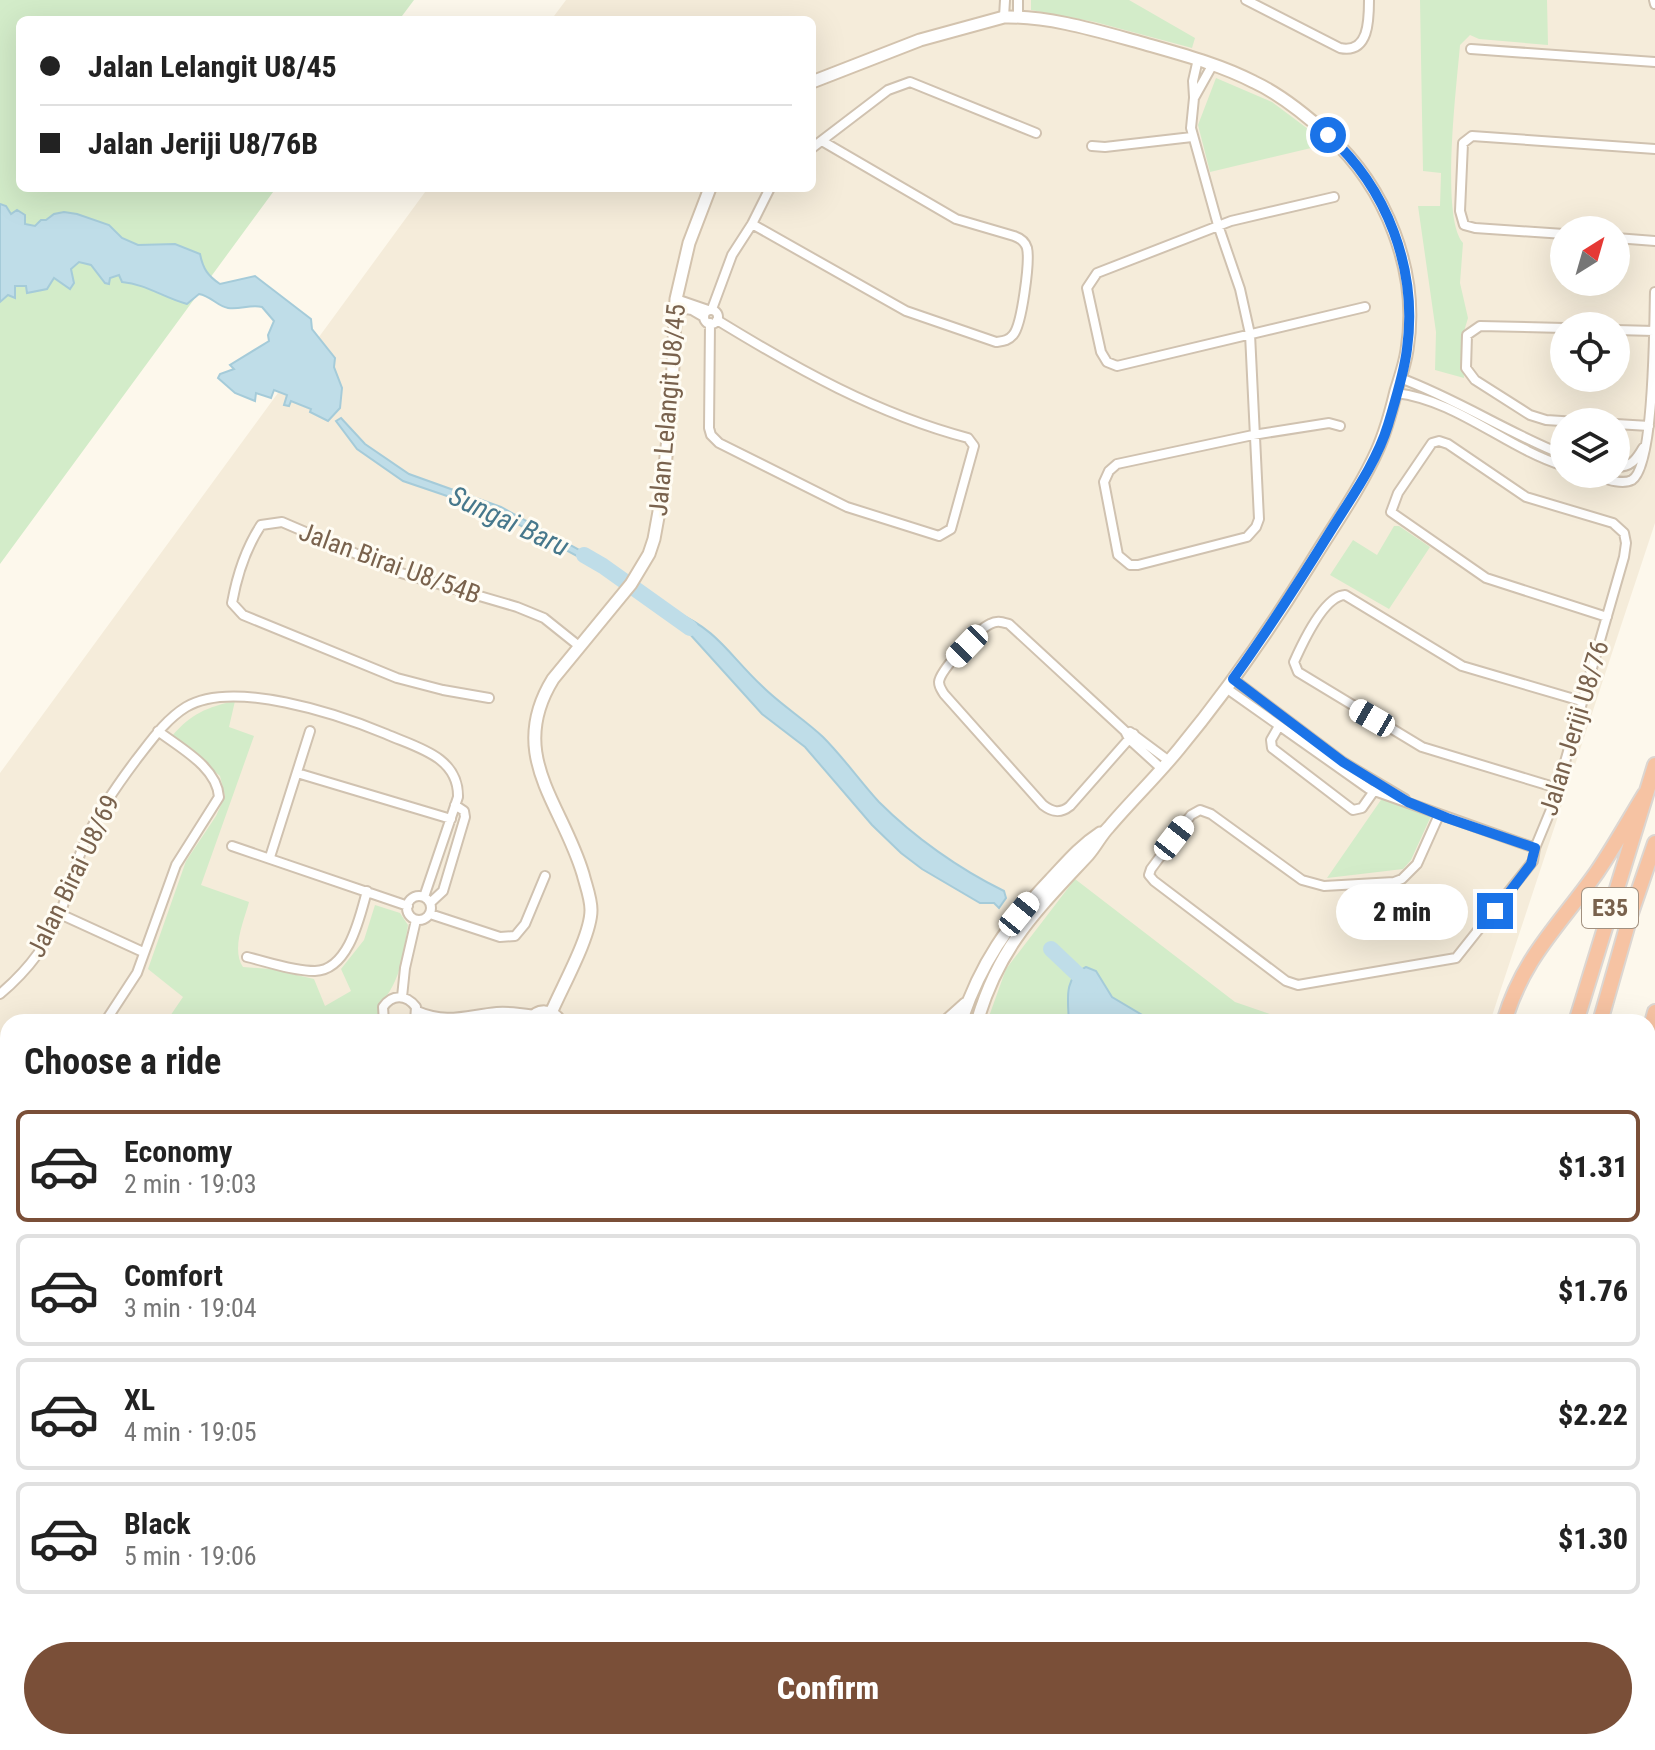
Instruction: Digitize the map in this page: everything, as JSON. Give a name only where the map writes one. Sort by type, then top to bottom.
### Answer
[{"type":"highway","name":"E35","points":[[1578,1014],[1655,765]]},
{"type":"highway","points":[[1506,1014],[1531,958],[1597,871],[1645,794]]},
{"type":"highway","name":"E35","points":[[1602,1014],[1655,843]]},
{"type":"street","points":[[1004,17],[1005,0]]},
{"type":"street","points":[[1018,0],[1018,16]]},
{"type":"street","points":[[1246,0],[1340,48],[1349,49],[1357,45],[1367,32],[1369,0]]},
{"type":"street","points":[[816,80],[920,40],[1018,16],[1100,32],[1213,64],[1271,91],[1305,115],[1349,155],[1378,195],[1392,227],[1406,286],[1408,334],[1388,427],[1376,454],[1305,572],[1230,684],[1165,765],[1107,828],[1083,844],[1048,888],[996,957],[968,1001],[964,1014]]},
{"type":"street","points":[[1471,49],[1655,62]]},
{"type":"street","points":[[1198,59],[1193,81],[1192,137],[1240,289],[1250,334],[1253,435],[1259,519],[1250,534],[1138,565],[1130,565],[1120,558],[1104,482],[1111,468],[1121,463],[1253,435],[1329,423],[1340,426]]},
{"type":"street","points":[[1194,98],[1213,64]]},
{"type":"street","points":[[816,145],[888,90],[910,82],[1036,133]]},
{"type":"street","points":[[1550,233],[1464,225],[1460,211],[1463,143],[1472,136],[1655,149]]},
{"type":"street","points":[[1092,146],[1192,137]]},
{"type":"street","points":[[752,224],[906,311],[996,342],[1006,341],[1014,335],[1024,285],[1027,249],[1023,241],[950,216],[822,141]]},
{"type":"street","name":"Jalan Lelangit U8/45","points":[[551,1013],[589,925],[591,906],[580,865],[539,773],[534,756],[534,731],[545,691],[579,646],[611,611],[649,554],[659,517],[671,409],[676,303],[689,243],[708,192]]},
{"type":"street","points":[[676,303],[710,316],[780,358],[881,410],[968,438],[974,446],[972,459],[954,525],[939,536],[838,503],[730,449],[711,435],[710,316],[732,255],[768,192]]},
{"type":"street","points":[[1334,197],[1218,225],[1100,271],[1091,278],[1087,292],[1101,352],[1107,362],[1117,366],[1365,307]]},
{"type":"street","points":[[1630,239],[1655,241]]},
{"type":"street","points":[[1630,480],[1641,469],[1649,437],[1655,292]]},
{"type":"street","points":[[1550,328],[1480,326],[1467,335],[1466,368],[1475,380],[1530,415],[1550,420]]},
{"type":"street","points":[[1630,330],[1654,331]]},
{"type":"street","points":[[1400,378],[1437,392],[1550,450]]},
{"type":"street","points":[[1396,393],[1409,394],[1439,405],[1550,462]]},
{"type":"street","points":[[1630,425],[1649,426]]},
{"type":"street","points":[[1630,464],[1649,437]]},
{"type":"street","name":"Jalan Jeriji U8/76","points":[[1230,684],[1279,726],[1374,791],[1535,848],[1557,788],[1581,701],[1607,617],[1626,550],[1626,537],[1613,523],[1526,497],[1448,444],[1439,441],[1430,445],[1395,498],[1391,512],[1486,578],[1607,617]]},
{"type":"street","name":"Jalan Birai U8/54B","points":[[489,698],[397,678],[243,615],[232,603],[236,580],[261,525],[282,522],[401,573],[517,607],[544,618],[579,646]]},
{"type":"street","points":[[1557,788],[1422,747],[1298,672],[1294,662],[1326,607],[1335,597],[1345,595],[1462,666],[1581,701]]},
{"type":"street","points":[[1130,735],[1070,806],[1063,811],[1052,811],[944,694],[940,679],[950,663],[983,628],[991,623],[1004,622],[1021,633],[1165,765]]},
{"type":"street","name":"Jalan Jeriji U8/76","points":[[1230,684],[1343,762],[1408,802]]},
{"type":"street","name":"Jalan Birai U8/69","points":[[0,994],[31,963],[60,914],[78,859],[95,821],[118,784],[158,731],[185,708],[217,696],[258,697],[368,726],[431,752],[448,766],[458,787],[427,900]]},
{"type":"street","points":[[1279,726],[1270,742],[1272,748],[1353,810],[1362,808],[1374,791]]},
{"type":"street","points":[[110,1014],[137,973],[176,865],[219,797],[218,786],[210,772],[158,731]]},
{"type":"street","points":[[270,857],[310,731]]},
{"type":"street","points":[[297,773],[451,819]]},
{"type":"street","name":"Jalan Birai U8/69","points":[[427,900],[443,891],[465,817],[464,811],[455,805]]},
{"type":"street","points":[[1439,815],[1417,864],[1399,881],[1334,886],[1311,884],[1211,814],[1200,810],[1191,815],[1149,875],[1286,981],[1298,985],[1456,958],[1528,870],[1535,848]]},
{"type":"street","points":[[232,846],[408,906]]},
{"type":"street","points":[[430,914],[500,937],[515,936],[525,924],[545,876]]},
{"type":"street","points":[[247,957],[307,970],[328,967],[354,937],[367,891]]},
{"type":"street","points":[[415,897],[427,900],[430,914],[416,920],[409,914],[408,906],[415,897]]},
{"type":"street","points":[[60,914],[143,952]]},
{"type":"street","points":[[402,997],[416,920]]},
{"type":"street","points":[[979,1014],[996,957]]},
{"type":"street","points":[[383,1014],[385,1004],[402,997],[413,1003],[416,1014]]},
{"type":"street","points":[[954,1014],[968,1001]]},
{"type":"street","points":[[417,1011],[424,1014]]},
{"type":"street","points":[[486,1014],[512,1014]]},
{"type":"shaded area","points":[[566,0],[1655,0],[1655,523],[1493,1014],[0,1014],[0,773],[425,192],[816,192],[816,16],[554,16]]},
{"type":"green space","points":[[0,0],[414,0],[402,16],[16,16],[16,192],[273,192],[210,278],[202,266],[200,254],[175,244],[138,245],[127,241],[198,294],[0,564]]},
{"type":"green space","points":[[1031,0],[1129,0],[1195,38],[1192,48],[1095,22],[1031,10]]},
{"type":"green space","points":[[1420,0],[1547,0],[1548,45],[1479,39],[1470,35],[1460,45],[1451,179],[1456,229],[1463,243],[1460,283],[1468,318],[1462,338],[1464,378],[1435,370],[1436,332],[1418,206],[1440,206],[1441,173],[1423,171]]},
{"type":"green space","points":[[1216,78],[1272,102],[1328,144],[1210,172],[1198,125]]},
{"type":"green space","points":[[1394,526],[1399,526],[1430,547],[1389,609],[1330,575],[1353,540],[1377,555]]},
{"type":"green space","points":[[235,701],[229,727],[254,736],[201,885],[249,902],[238,944],[243,967],[271,969],[314,979],[325,1006],[351,991],[341,969],[364,940],[375,905],[400,913],[408,925],[403,953],[398,974],[379,1014],[171,1014],[183,997],[148,969],[186,861],[216,816],[225,796],[220,776],[172,736],[200,712]]},
{"type":"green space","points":[[1383,797],[1431,816],[1411,860],[1403,869],[1327,878]]},
{"type":"green space","points":[[1075,879],[1235,1002],[1270,1014],[990,1014],[1006,969]]},
{"type":"water","points":[[0,204],[6,206],[11,214],[17,210],[25,215],[25,224],[35,226],[41,220],[64,212],[109,225],[122,238],[138,245],[175,244],[200,254],[207,272],[220,284],[255,276],[311,319],[312,329],[335,358],[334,367],[342,388],[340,408],[328,421],[310,412],[311,409],[291,401],[289,406],[284,405],[287,395],[274,390],[271,398],[256,393],[255,401],[235,393],[218,378],[220,374],[234,369],[230,365],[269,341],[268,335],[274,321],[262,307],[228,308],[199,294],[187,304],[139,285],[122,282],[119,275],[110,278],[109,284],[105,283],[91,265],[79,262],[71,269],[74,283],[70,289],[54,278],[47,289],[27,293],[26,286],[15,286],[15,298],[8,295],[0,302]]},
{"type":"water","points":[[341,418],[365,444],[409,474],[501,507],[605,564],[601,569],[497,513],[403,481],[357,449],[336,421]]},
{"type":"water","points":[[675,612],[713,635],[769,693],[823,737],[879,802],[907,828],[954,862],[1004,891],[1006,898],[999,908],[994,903],[980,903],[901,853],[872,825],[805,747],[762,714],[688,632],[671,618]]},
{"type":"water","points":[[1086,967],[1096,971],[1112,997],[1141,1014],[1069,1014],[1070,983]]},
{"type":"waterway","name":"Sungai Baru","points":[[584,555],[690,628]]},
{"type":"waterway","name":"Sungai Baru","points":[[1051,949],[1090,986]]},
{"type":"route","points":[[1328,135],[1356,163],[1386,210],[1403,266],[1408,302],[1407,351],[1388,427],[1376,454],[1305,572],[1233,679],[1343,762],[1408,802],[1535,848],[1528,870],[1495,911]]}]
